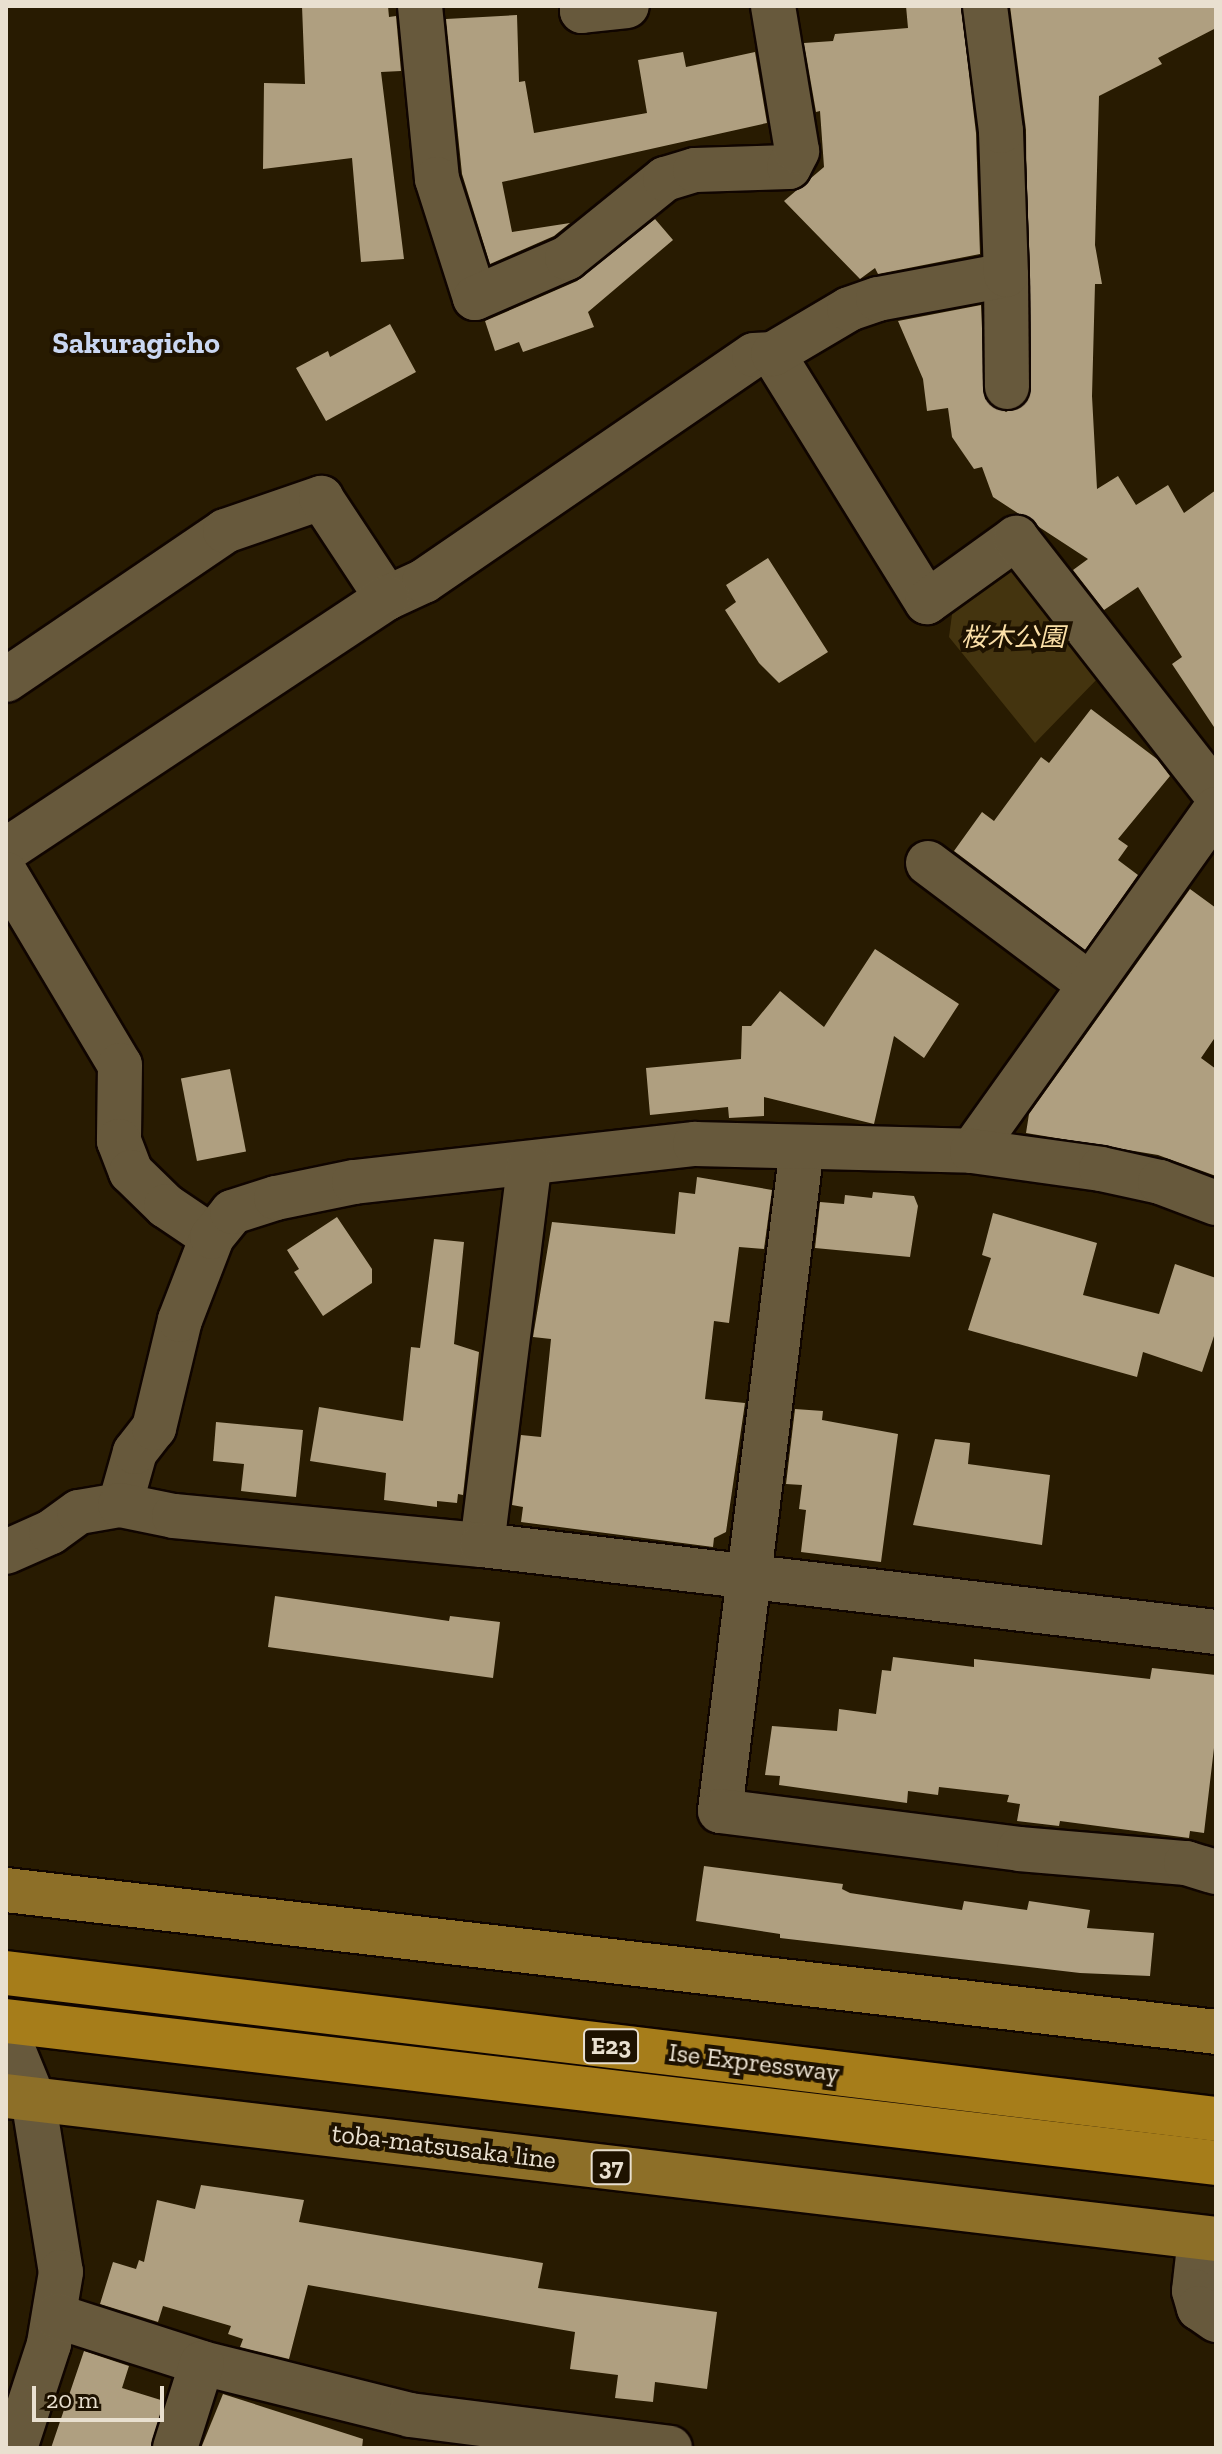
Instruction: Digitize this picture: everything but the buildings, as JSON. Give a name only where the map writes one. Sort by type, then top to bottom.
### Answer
[{"type":"highway","name":"Ise Expressway","points":[[6,1973],[1216,2119]]},
{"type":"highway","name":"Ise Expressway","points":[[6,2021],[1216,2163]]},
{"type":"main road","points":[[6,1890],[1216,2032]]},
{"type":"main road","name":"toba-matsusaka line","points":[[21,2090],[1208,2239]]},
{"type":"street","points":[[420,6],[437,179],[475,298],[567,258],[665,179],[695,170],[789,167],[797,151],[773,6]]},
{"type":"street","points":[[582,6],[582,11],[627,6]]},
{"type":"street","points":[[985,6],[1001,131],[1007,387]]},
{"type":"street","points":[[6,850],[387,598],[424,581],[754,355],[773,354],[849,309],[1006,275]]},
{"type":"street","points":[[773,354],[927,602],[1016,538],[1216,794]]},
{"type":"street","points":[[6,680],[225,531],[321,498],[387,598]]},
{"type":"street","points":[[972,1151],[1216,809]]},
{"type":"street","points":[[928,863],[1089,984]]},
{"type":"street","points":[[6,874],[120,1065],[119,1141],[131,1172],[166,1206],[212,1237]]},
{"type":"street","points":[[120,1505],[135,1452],[154,1428],[180,1320],[212,1237],[232,1212],[276,1198],[354,1182],[529,1166],[695,1144],[972,1151],[1116,1172],[1216,1203]]},
{"type":"street","points":[[802,1147],[745,1579],[720,1811],[1019,1849],[1186,1863],[1216,1872]]},
{"type":"street","points":[[482,1545],[529,1166]]},
{"type":"street","points":[[6,1552],[51,1532],[79,1512],[120,1505],[174,1516],[482,1545],[745,1579],[1216,1632]]},
{"type":"street","points":[[6,2032],[61,2272],[56,2316],[15,2448]]},
{"type":"street","points":[[1208,2239],[1194,2291],[1199,2308],[1216,2320]]},
{"type":"street","points":[[56,2316],[405,2432],[670,2448]]},
{"type":"street","points":[[175,2448],[202,2363]]},
{"type":"green space","name":"桜木公園","points":[[999,568],[1026,571],[1102,674],[1035,743],[949,637],[953,607]]},
{"type":"district","name":"Sakuragicho","points":[[136,343]]}]
